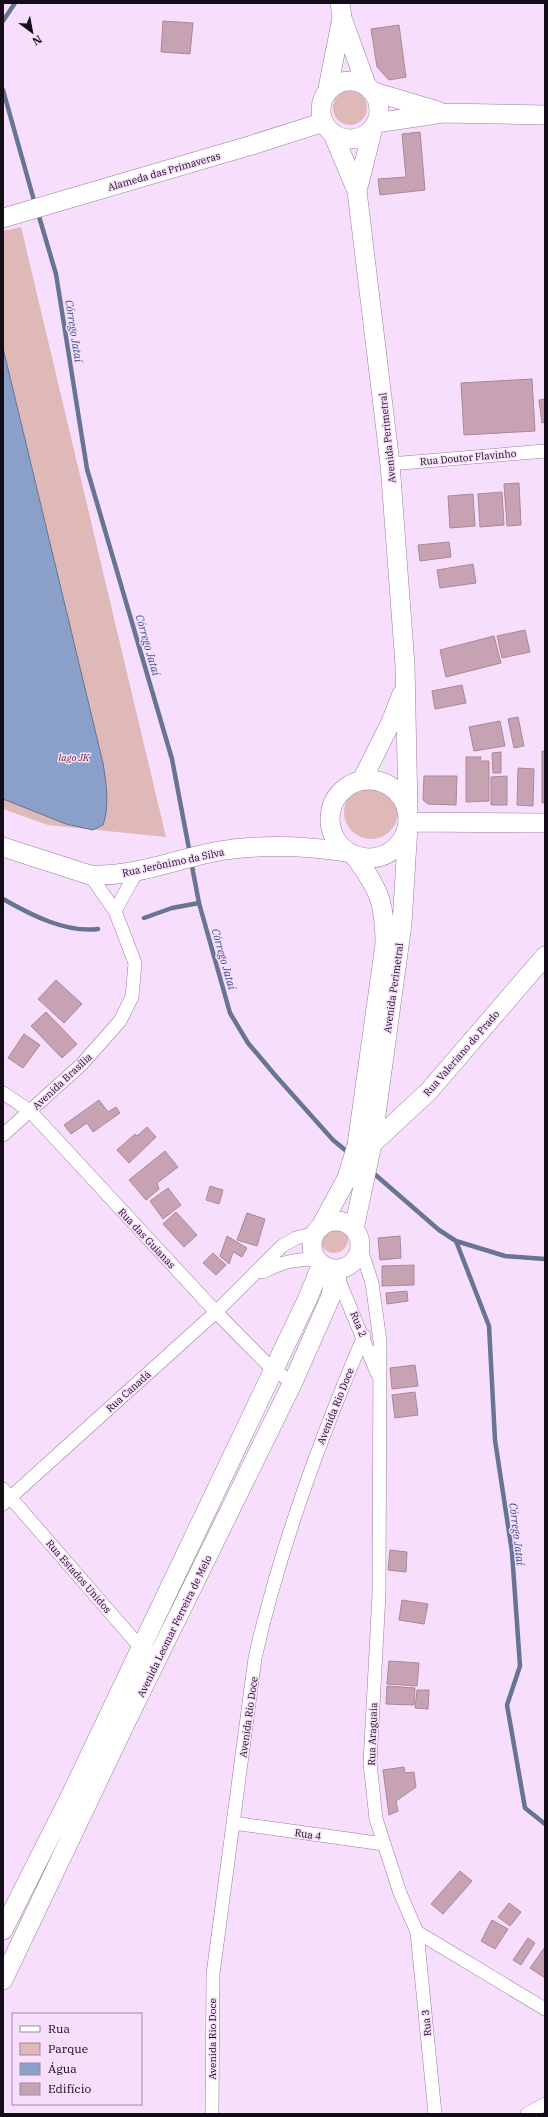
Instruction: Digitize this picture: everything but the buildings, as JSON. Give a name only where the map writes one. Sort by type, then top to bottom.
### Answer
[{"type":"street","points":[[341,11],[369,89],[375,95],[379,106],[378,117],[374,125],[365,135],[354,139],[343,138],[328,128],[321,114],[341,11]]},
{"type":"street","points":[[326,93],[335,85],[346,82],[357,82],[369,89],[443,113]]},
{"type":"street","points":[[374,125],[443,113],[545,115]]},
{"type":"street","name":"Avenida Perimetral","points":[[357,191],[374,125]]},
{"type":"street","name":"Avenida Perimetral","points":[[328,128],[357,191],[390,464],[405,687],[408,820],[402,924],[377,1048]]},
{"type":"street","name":"Alameda das Primaveras","points":[[3,218],[252,145],[328,128]]},
{"type":"street","name":"Rua Doutor Flavinho","points":[[390,464],[545,451]]},
{"type":"street","name":"Avenida Perimetral","points":[[362,780],[391,722],[405,687]]},
{"type":"street","points":[[362,780],[374,780],[386,783],[396,790],[404,799],[408,820],[400,843],[386,854],[374,858],[351,853],[339,844],[333,834],[330,823],[334,800],[351,784],[362,780]]},
{"type":"street","points":[[408,820],[545,824]]},
{"type":"street","name":"Rua Jerônimo da Silva","points":[[3,847],[90,876],[102,876],[170,864],[219,851],[280,846],[317,847],[351,853]]},
{"type":"street","name":"Avenida Perimetral","points":[[351,853],[366,872],[380,897],[385,917],[386,944],[367,1142]]},
{"type":"street","points":[[114,911],[137,870]]},
{"type":"street","name":"Avenida Brasília","points":[[3,1135],[81,1065],[120,1021],[132,997],[135,964],[114,911],[90,876]]},
{"type":"street","name":"Rua Valeriano do Prado","points":[[367,1142],[429,1091],[545,956]]},
{"type":"street","name":"Rua das Guianas","points":[[3,1093],[30,1111],[216,1312],[272,1370],[293,1382]]},
{"type":"street","points":[[367,1142],[359,1198],[355,1259],[344,1268],[328,1265],[312,1246],[318,1230],[339,1194],[353,1160],[367,1142]]},
{"type":"street","points":[[318,1230],[333,1222],[348,1224],[357,1238]]},
{"type":"street","name":"Rua Canadá","points":[[6,1497],[216,1312],[253,1278],[282,1246],[296,1238],[318,1230]]},
{"type":"street","name":"Rua Araguaia","points":[[357,1238],[372,1282],[380,1342],[379,1594],[370,1763],[376,1819],[400,1893],[417,1932]]},
{"type":"street","name":"Rua Canadá","points":[[253,1278],[284,1262],[299,1259],[328,1265]]},
{"type":"street","name":"Rua 2","points":[[328,1265],[340,1283],[364,1336],[380,1380]]},
{"type":"street","name":"Avenida Leomar Ferreira de Melo","points":[[5,1919],[68,1801],[272,1370],[307,1300],[328,1265]]},
{"type":"street","name":"Avenida Leomar Ferreira de Melo","points":[[3,1980],[159,1655],[293,1382],[331,1296],[328,1265]]},
{"type":"street","name":"Avenida Rio Doce","points":[[212,2114],[213,1974],[255,1658],[265,1615],[298,1503],[336,1402],[364,1336]]},
{"type":"street","name":"Rua Estados Unidos","points":[[6,1497],[141,1648],[159,1655]]},
{"type":"street","name":"Rua 4","points":[[233,1823],[384,1844]]},
{"type":"street","points":[[417,1932],[545,2009]]},
{"type":"street","name":"Rua 3","points":[[417,1932],[435,2114]]},
{"type":"street","points":[[527,2114],[545,2104]]},
{"type":"green space","points":[[347,91],[353,91],[357,92],[364,98],[367,108],[366,115],[360,122],[353,125],[347,125],[343,124],[336,118],[333,111],[333,105],[334,101],[340,94]]},
{"type":"green space","name":"lago JK","points":[[21,227],[166,837],[48,825],[3,809],[3,231]]},
{"type":"green space","points":[[371,785],[381,787],[390,793],[396,802],[398,812],[396,822],[390,831],[381,837],[371,839],[361,837],[352,831],[346,822],[344,812],[346,802],[352,793],[361,787]]},
{"type":"green space","points":[[334,1225],[344,1229],[348,1239],[344,1249],[334,1253],[324,1249],[320,1239],[324,1229]]},
{"type":"water","points":[[3,348],[103,763],[107,794],[105,818],[103,825],[93,830],[66,824],[3,799]]},
{"type":"waterway","name":"Córrego Jataí","points":[[3,21],[15,3]]},
{"type":"waterway","name":"Córrego Jataí","points":[[3,90],[35,204]]},
{"type":"waterway","name":"Córrego Jataí","points":[[38,213],[56,274],[87,469],[172,759],[190,854]]},
{"type":"waterway","name":"Córrego Jataí","points":[[191,861],[199,903],[230,1013],[248,1043],[275,1075],[333,1140],[350,1154]]},
{"type":"waterway","points":[[3,899],[49,922],[86,930],[98,929]]},
{"type":"waterway","points":[[144,918],[172,908],[199,903]]},
{"type":"waterway","points":[[371,1171],[439,1230],[456,1241],[505,1256],[545,1259]]},
{"type":"waterway","name":"Córrego Jataí","points":[[456,1241],[489,1326],[495,1440],[512,1552],[520,1666],[507,1705],[525,1808],[545,1824]]}]
